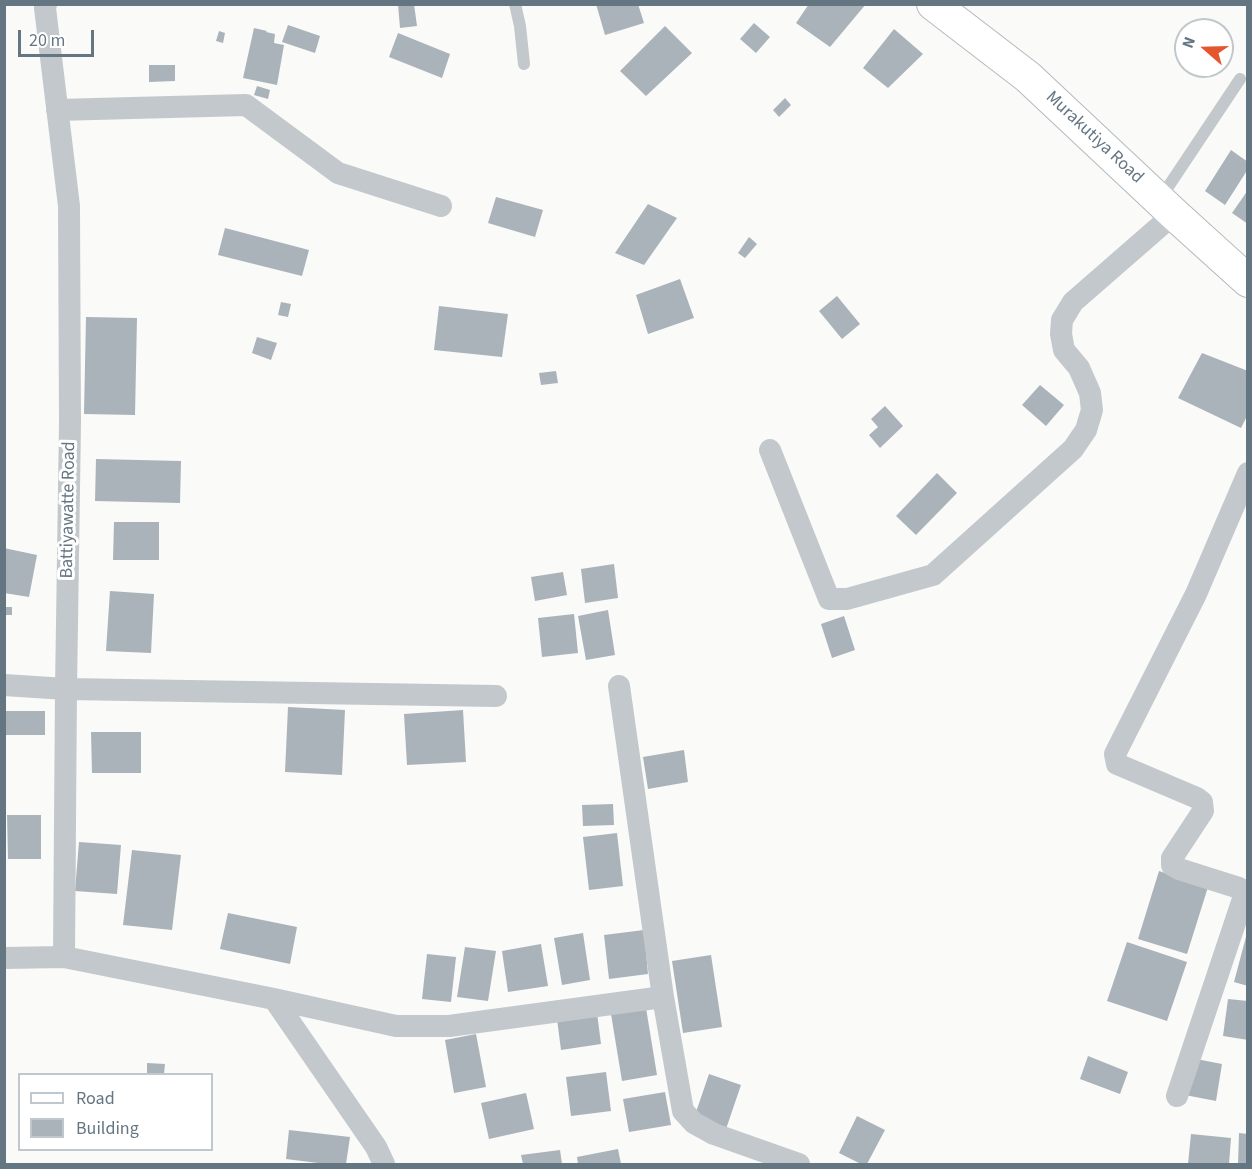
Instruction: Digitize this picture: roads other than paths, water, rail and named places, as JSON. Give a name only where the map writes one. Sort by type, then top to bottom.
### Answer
[{"type":"street","name":"Battiyawatte Road","points":[[46,4],[69,206],[70,423],[64,957]]},
{"type":"street","name":"Murakutiya Road","points":[[933,4],[1029,77],[1166,207],[1248,280]]},
{"type":"street","points":[[57,110],[246,105],[338,173],[441,206]]},
{"type":"street","points":[[770,450],[829,599],[847,599],[933,575],[1073,449],[1086,430],[1092,410],[1090,393],[1079,368],[1064,350],[1061,334],[1062,320],[1073,302],[1166,207]]},
{"type":"street","points":[[1177,1096],[1244,896],[1239,888],[1172,865],[1172,858],[1203,811],[1202,802],[1117,764],[1115,754],[1196,594],[1248,473]]},
{"type":"street","points":[[4,685],[66,690],[496,696]]},
{"type":"street","points":[[619,686],[663,997],[683,1111],[694,1123],[755,1157],[799,1164]]},
{"type":"street","points":[[4,958],[64,957],[396,1026],[449,1026],[663,997]]},
{"type":"street","points":[[274,999],[376,1147],[384,1164]]},
{"type":"lane","points":[[515,4],[524,64]]},
{"type":"lane","points":[[1166,207],[1240,79]]}]
